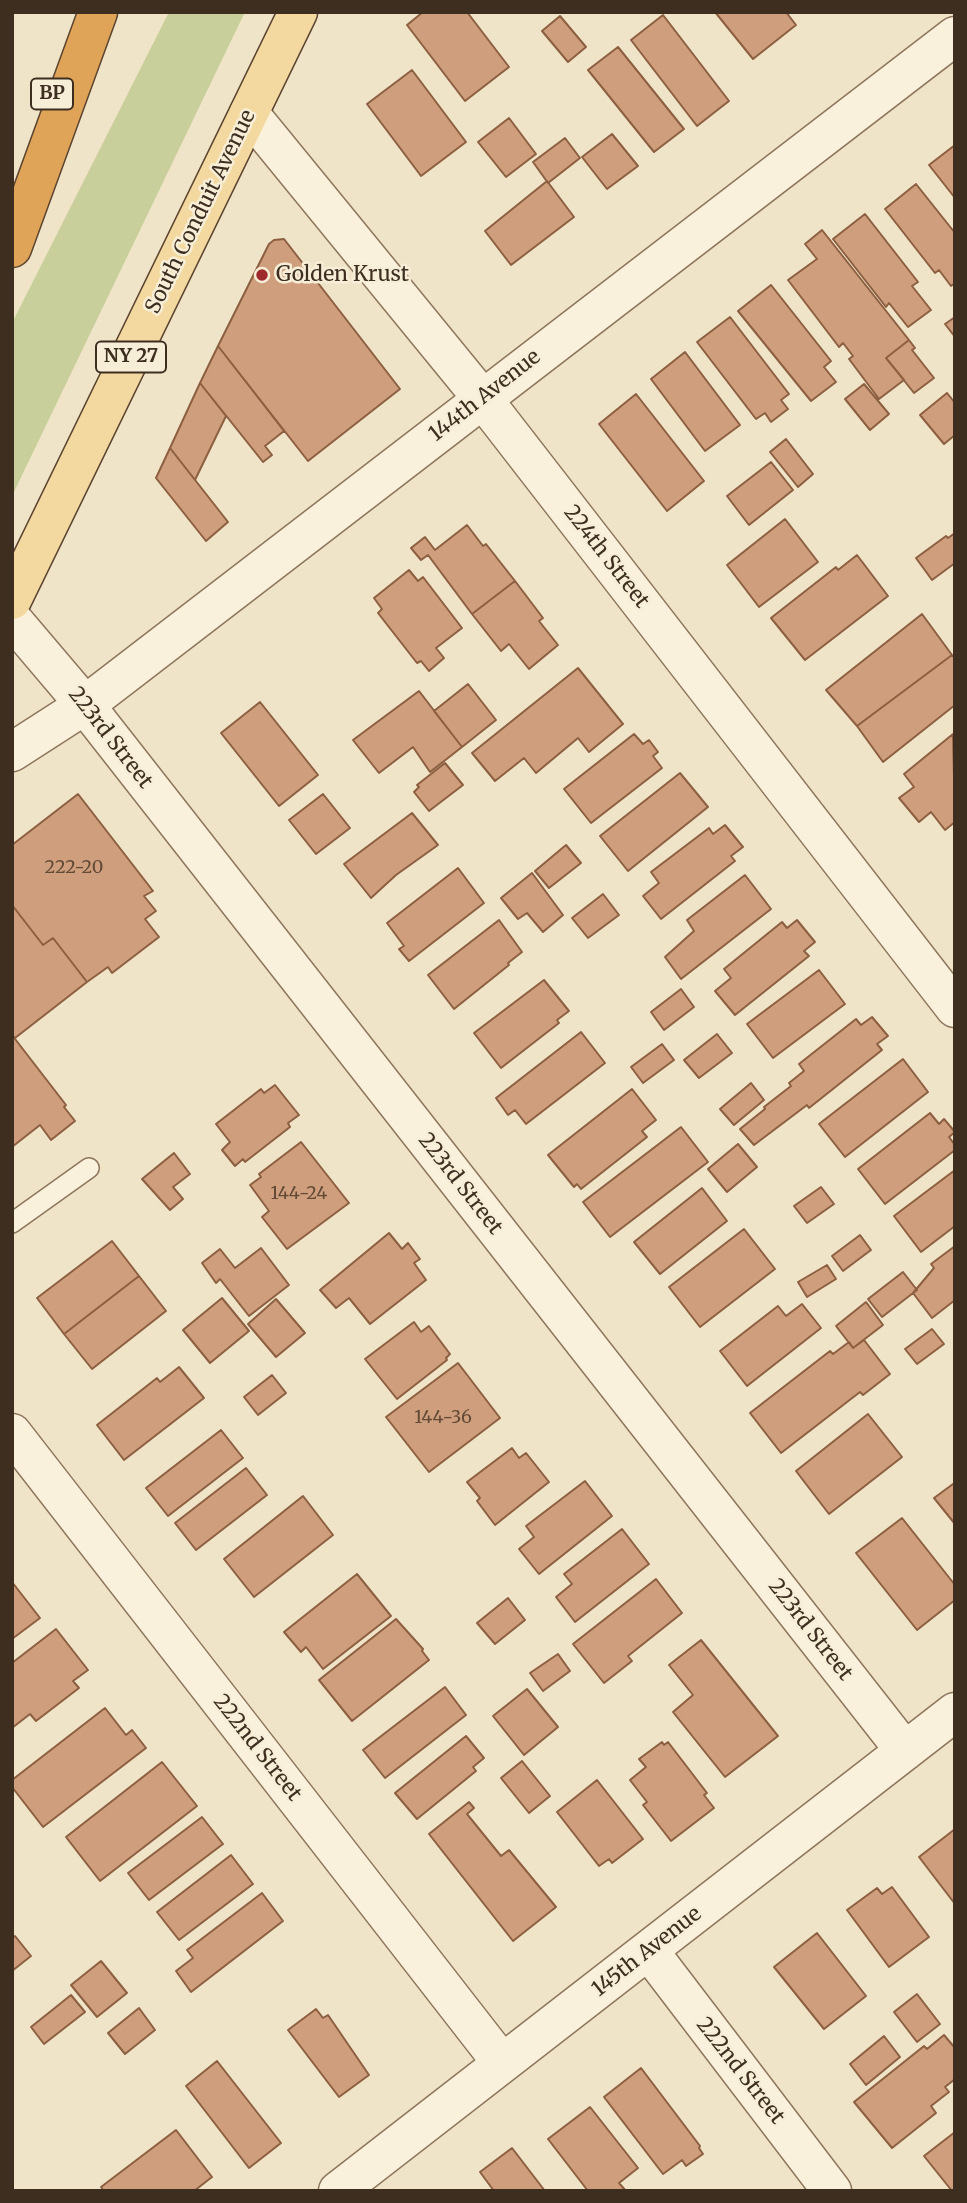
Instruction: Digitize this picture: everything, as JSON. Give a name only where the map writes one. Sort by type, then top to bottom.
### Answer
[{"type":"highway","name":"BP","points":[[12,176],[92,12]]},
{"type":"highway","points":[[12,248],[98,12]]},
{"type":"main road","name":"South Conduit Avenue","points":[[12,600],[298,12]]},
{"type":"street","name":"144th Avenue","points":[[12,752],[85,705],[955,36]]},
{"type":"street","name":"224th Street","points":[[249,113],[482,398],[955,1008]]},
{"type":"street","name":"223rd Street","points":[[12,619],[85,705],[905,1751]]},
{"type":"street","name":"222nd Street","points":[[12,1433],[502,2063]]},
{"type":"street","name":"145th Avenue","points":[[338,2191],[955,1713]]},
{"type":"street","name":"222nd Street","points":[[649,1951],[832,2191]]},
{"type":"lane","points":[[12,1223],[89,1168]]},
{"type":"green space","points":[[169,12],[245,12],[12,496],[12,323]]},
{"type":"building","points":[[423,12],[467,12],[509,67],[465,101],[407,25]]},
{"type":"building","points":[[715,12],[786,12],[796,25],[753,59]]},
{"type":"building","points":[[663,15],[729,101],[697,126],[631,40]]},
{"type":"building","points":[[560,16],[586,47],[568,62],[542,31]]},
{"type":"building","points":[[618,47],[684,129],[654,152],[588,70]]},
{"type":"building","points":[[412,70],[466,142],[421,176],[367,104]]},
{"type":"building","points":[[509,118],[536,154],[506,177],[478,142]]},
{"type":"building","points":[[612,134],[638,166],[607,189],[582,157]]},
{"type":"building","points":[[565,138],[580,158],[548,183],[533,162]]},
{"type":"building","points":[[955,145],[955,198],[929,165]]},
{"type":"building","points":[[547,181],[574,217],[511,265],[485,231]]},
{"type":"building","points":[[916,184],[955,233],[955,283],[951,286],[939,270],[935,273],[885,209]]},
{"type":"building","points":[[865,214],[918,282],[912,286],[931,310],[908,327],[889,303],[886,307],[833,239]]},
{"type":"building","points":[[822,230],[909,340],[886,358],[904,380],[879,399],[849,359],[853,356],[843,343],[839,347],[788,280],[817,259],[805,244]]},
{"type":"building","points":[[284,239],[400,389],[308,461],[218,346],[269,244],[274,240]]},
{"type":"building","points":[[771,285],[831,361],[824,367],[836,382],[811,401],[738,311]]},
{"type":"building","points":[[730,317],[789,394],[781,400],[788,409],[771,422],[765,413],[756,419],[697,342]]},
{"type":"building","points":[[955,317],[955,337],[945,324]]},
{"type":"building","points":[[909,340],[915,348],[912,350],[934,378],[914,393],[886,358]]},
{"type":"building","points":[[218,346],[284,431],[265,446],[272,455],[263,462],[200,383]]},
{"type":"building","points":[[685,352],[740,425],[705,451],[651,379]]},
{"type":"building","points":[[200,383],[226,416],[195,480],[170,448]]},
{"type":"building","points":[[864,384],[889,414],[870,430],[845,399]]},
{"type":"building","points":[[947,393],[955,403],[955,435],[944,444],[920,415]]},
{"type":"building","points":[[636,394],[704,481],[667,511],[599,424]]},
{"type":"building","points":[[786,439],[813,474],[798,487],[770,452]]},
{"type":"building","points":[[170,448],[228,522],[206,541],[156,478]]},
{"type":"building","points":[[771,462],[793,490],[749,525],[727,496]]},
{"type":"building","points":[[785,519],[818,562],[759,607],[727,565]]},
{"type":"building","points":[[467,525],[515,581],[472,614],[428,555],[421,560],[411,548],[425,537],[435,550]]},
{"type":"building","points":[[955,533],[955,563],[932,580],[916,558],[946,536],[948,538]]},
{"type":"building","points":[[857,555],[888,596],[805,660],[771,618],[836,567],[838,570]]},
{"type":"building","points":[[409,570],[418,581],[423,577],[462,628],[436,648],[444,658],[429,671],[421,661],[417,663],[378,613],[382,609],[374,598]]},
{"type":"building","points":[[515,581],[543,618],[539,621],[558,645],[529,669],[509,644],[501,651],[472,614]]},
{"type":"building","points":[[922,614],[952,655],[857,726],[826,690]]},
{"type":"building","points":[[952,655],[955,658],[955,705],[883,762],[857,726]]},
{"type":"building","points":[[578,668],[623,724],[589,752],[578,738],[536,773],[524,758],[495,781],[472,753]]},
{"type":"building","points":[[468,684],[496,720],[462,747],[434,711]]},
{"type":"building","points":[[419,691],[462,747],[430,772],[413,747],[379,773],[353,740]]},
{"type":"building","points":[[260,702],[318,775],[279,806],[221,733]]},
{"type":"building","points":[[634,734],[643,744],[649,740],[658,752],[653,756],[662,768],[591,823],[564,789]]},
{"type":"building","points":[[953,734],[955,822],[945,830],[931,812],[919,822],[899,798],[914,787],[904,774]]},
{"type":"building","points":[[445,763],[463,785],[429,811],[414,792],[419,787],[417,785]]},
{"type":"building","points":[[680,773],[708,807],[628,871],[600,836]]},
{"type":"building","points":[[78,794],[153,891],[144,896],[156,911],[145,919],[159,937],[112,973],[108,967],[87,982],[53,938],[43,945],[12,905],[12,845]]},
{"type":"building","points":[[323,794],[350,828],[316,854],[289,820]]},
{"type":"building","points":[[412,813],[438,845],[396,875],[371,898],[344,864]]},
{"type":"building","points":[[725,825],[743,847],[731,856],[735,861],[661,919],[643,896],[659,883],[651,872],[709,828],[713,834]]},
{"type":"building","points":[[566,845],[581,863],[549,888],[535,871]]},
{"type":"building","points":[[458,868],[484,903],[409,961],[399,949],[404,946],[387,923]]},
{"type":"building","points":[[532,873],[563,915],[543,932],[527,913],[518,919],[501,898]]},
{"type":"building","points":[[745,875],[771,909],[681,979],[665,957],[694,931],[687,920]]},
{"type":"building","points":[[603,894],[619,915],[588,938],[572,918]]},
{"type":"building","points":[[12,905],[43,945],[53,938],[87,982],[15,1038],[12,1035]]},
{"type":"building","points":[[499,920],[522,952],[454,1009],[428,975]]},
{"type":"building","points":[[797,920],[815,942],[804,951],[809,956],[735,1015],[715,991],[731,978],[724,969],[782,922],[787,928]]},
{"type":"building","points":[[819,970],[845,1004],[773,1058],[747,1024]]},
{"type":"building","points":[[544,980],[569,1011],[557,1020],[559,1023],[501,1068],[474,1033]]},
{"type":"building","points":[[681,989],[694,1007],[664,1030],[651,1012]]},
{"type":"building","points":[[872,1017],[888,1036],[877,1044],[882,1050],[809,1108],[807,1105],[754,1145],[740,1129],[791,1086],[789,1083],[804,1071],[799,1064],[856,1019],[861,1025]]},
{"type":"building","points":[[581,1032],[605,1063],[526,1124],[515,1110],[508,1115],[496,1098]]},
{"type":"building","points":[[717,1034],[732,1053],[699,1078],[684,1060]]},
{"type":"building","points":[[12,1035],[66,1105],[64,1107],[75,1121],[51,1140],[40,1125],[12,1147]]},
{"type":"building","points":[[662,1044],[674,1060],[643,1083],[631,1067]]},
{"type":"building","points":[[903,1059],[928,1092],[845,1157],[819,1124]]},
{"type":"building","points":[[751,1083],[764,1100],[734,1125],[720,1109]]},
{"type":"building","points":[[275,1085],[299,1115],[288,1123],[290,1127],[245,1162],[243,1159],[235,1166],[222,1150],[230,1142],[216,1124],[261,1089],[264,1093]]},
{"type":"building","points":[[632,1089],[656,1120],[642,1131],[647,1137],[581,1189],[577,1184],[574,1187],[548,1155]]},
{"type":"building","points":[[930,1113],[939,1124],[944,1119],[955,1132],[949,1137],[955,1150],[885,1204],[858,1169]]},
{"type":"building","points":[[681,1127],[708,1162],[610,1237],[583,1202]]},
{"type":"building","points":[[301,1142],[349,1203],[287,1249],[262,1217],[269,1211],[250,1185],[261,1177],[259,1174]]},
{"type":"building","points":[[738,1144],[757,1167],[727,1192],[708,1169]]},
{"type":"building","points":[[174,1153],[190,1174],[173,1187],[183,1199],[170,1210],[142,1179]]},
{"type":"building","points":[[955,1170],[955,1226],[921,1252],[894,1216]]},
{"type":"building","points":[[821,1187],[834,1204],[807,1223],[794,1206]]},
{"type":"building","points":[[702,1188],[727,1221],[660,1274],[634,1242]]},
{"type":"building","points":[[744,1229],[775,1269],[700,1327],[669,1287]]},
{"type":"building","points":[[389,1233],[402,1249],[408,1243],[420,1259],[414,1263],[426,1280],[370,1324],[349,1298],[336,1308],[320,1290]]},
{"type":"building","points":[[860,1235],[871,1250],[843,1271],[832,1256]]},
{"type":"building","points":[[112,1241],[139,1276],[64,1334],[37,1298]]},
{"type":"building","points":[[955,1246],[955,1300],[932,1318],[913,1293],[934,1268],[931,1264]]},
{"type":"building","points":[[261,1248],[289,1285],[249,1316],[220,1279],[216,1283],[202,1263],[220,1249],[235,1268]]},
{"type":"building","points":[[827,1265],[836,1279],[807,1297],[798,1282]]},
{"type":"building","points":[[903,1272],[917,1290],[882,1317],[868,1299]]},
{"type":"building","points":[[139,1276],[166,1311],[92,1369],[64,1334]]},
{"type":"building","points":[[222,1298],[249,1331],[210,1363],[183,1330]]},
{"type":"building","points":[[276,1299],[305,1333],[276,1357],[248,1324]]},
{"type":"building","points":[[866,1302],[883,1325],[853,1348],[836,1326]]},
{"type":"building","points":[[802,1304],[821,1328],[747,1386],[720,1351],[778,1306],[786,1316]]},
{"type":"building","points":[[414,1322],[421,1332],[429,1326],[450,1354],[447,1360],[397,1399],[365,1359]]},
{"type":"building","points":[[932,1329],[944,1344],[917,1364],[905,1349]]},
{"type":"building","points":[[864,1340],[890,1374],[863,1395],[860,1392],[781,1453],[750,1413],[830,1351],[833,1354],[849,1342],[853,1348]]},
{"type":"building","points":[[458,1363],[500,1418],[429,1472],[386,1417]]},
{"type":"building","points":[[179,1367],[204,1398],[124,1460],[97,1425],[157,1378],[160,1382]]},
{"type":"building","points":[[272,1375],[286,1393],[258,1415],[244,1397]]},
{"type":"building","points":[[868,1414],[902,1457],[829,1514],[796,1471]]},
{"type":"building","points":[[221,1430],[243,1458],[168,1516],[146,1488]]},
{"type":"building","points":[[512,1448],[519,1458],[526,1453],[549,1482],[495,1525],[477,1501],[480,1498],[467,1482]]},
{"type":"building","points":[[246,1468],[267,1495],[196,1550],[175,1523]]},
{"type":"building","points":[[585,1481],[612,1516],[539,1574],[519,1549],[534,1537],[526,1526]]},
{"type":"building","points":[[953,1484],[955,1486],[955,1524],[934,1498]]},
{"type":"building","points":[[303,1496],[333,1535],[254,1597],[224,1559]]},
{"type":"building","points":[[902,1518],[955,1585],[955,1600],[917,1630],[856,1553]]},
{"type":"building","points":[[622,1529],[649,1564],[575,1622],[556,1597],[572,1584],[564,1574]]},
{"type":"building","points":[[357,1574],[391,1616],[323,1669],[306,1647],[301,1652],[284,1632]]},
{"type":"building","points":[[656,1579],[682,1613],[628,1656],[632,1661],[604,1683],[573,1644]]},
{"type":"building","points":[[12,1582],[40,1618],[12,1639]]},
{"type":"building","points":[[508,1598],[525,1620],[495,1644],[477,1623]]},
{"type":"building","points":[[396,1619],[423,1649],[429,1660],[352,1721],[319,1680]]},
{"type":"building","points":[[56,1629],[88,1670],[73,1681],[79,1688],[36,1721],[30,1714],[12,1728],[12,1663]]},
{"type":"building","points":[[701,1640],[778,1736],[725,1777],[673,1712],[693,1695],[669,1665]]},
{"type":"building","points":[[558,1654],[570,1671],[543,1691],[530,1673]]},
{"type":"building","points":[[445,1687],[466,1715],[385,1778],[363,1750]]},
{"type":"building","points":[[527,1689],[558,1727],[524,1755],[493,1716]]},
{"type":"building","points":[[105,1708],[126,1735],[132,1730],[146,1748],[43,1827],[12,1787],[12,1780]]},
{"type":"building","points":[[466,1736],[484,1758],[473,1767],[476,1771],[417,1819],[395,1793]]},
{"type":"building","points":[[662,1742],[664,1745],[668,1742],[707,1793],[704,1795],[714,1808],[671,1841],[643,1805],[647,1802],[630,1780],[646,1767],[639,1759]]},
{"type":"building","points":[[522,1761],[550,1796],[529,1813],[501,1778]]},
{"type":"building","points":[[162,1762],[197,1806],[100,1881],[66,1837]]},
{"type":"building","points":[[597,1780],[643,1839],[612,1863],[609,1859],[599,1866],[557,1812]]},
{"type":"building","points":[[469,1802],[474,1808],[467,1814],[501,1856],[509,1850],[556,1907],[513,1941],[429,1834]]},
{"type":"building","points":[[202,1817],[223,1844],[149,1900],[128,1873]]},
{"type":"building","points":[[955,1829],[955,1904],[919,1857]]},
{"type":"building","points":[[231,1855],[253,1884],[179,1940],[157,1912]]},
{"type":"building","points":[[892,1887],[929,1937],[889,1967],[847,1910],[877,1888],[882,1894]]},
{"type":"building","points":[[262,1893],[283,1921],[191,1992],[176,1971],[193,1958],[187,1950]]},
{"type":"building","points":[[817,1933],[866,1996],[824,2029],[774,1967]]},
{"type":"building","points":[[15,1936],[31,1956],[12,1971],[12,1938]]},
{"type":"building","points":[[101,1961],[127,1993],[97,2017],[71,1985]]},
{"type":"building","points":[[917,1994],[940,2024],[917,2042],[894,2012]]},
{"type":"building","points":[[71,1995],[85,2012],[44,2044],[31,2027]]},
{"type":"building","points":[[139,2008],[155,2030],[125,2054],[108,2033]]},
{"type":"building","points":[[316,2009],[323,2018],[328,2015],[369,2075],[339,2097],[288,2030]]},
{"type":"building","points":[[944,2035],[955,2048],[955,2079],[945,2087],[949,2092],[931,2106],[936,2113],[892,2148],[854,2102],[924,2046],[927,2049]]},
{"type":"building","points":[[884,2036],[900,2057],[866,2085],[850,2064]]},
{"type":"building","points":[[217,2061],[281,2143],[249,2168],[186,2086]]},
{"type":"building","points":[[641,2068],[700,2146],[703,2154],[686,2166],[682,2160],[663,2174],[604,2097]]},
{"type":"building","points":[[590,2107],[638,2168],[619,2183],[626,2191],[588,2191],[548,2139]]},
{"type":"building","points":[[176,2130],[212,2177],[194,2191],[104,2191],[101,2187]]},
{"type":"building","points":[[955,2132],[955,2191],[952,2191],[924,2156]]},
{"type":"building","points":[[512,2148],[545,2191],[494,2191],[480,2172]]},
{"type":"place","name":"Golden Krust","points":[[262,275]]}]
